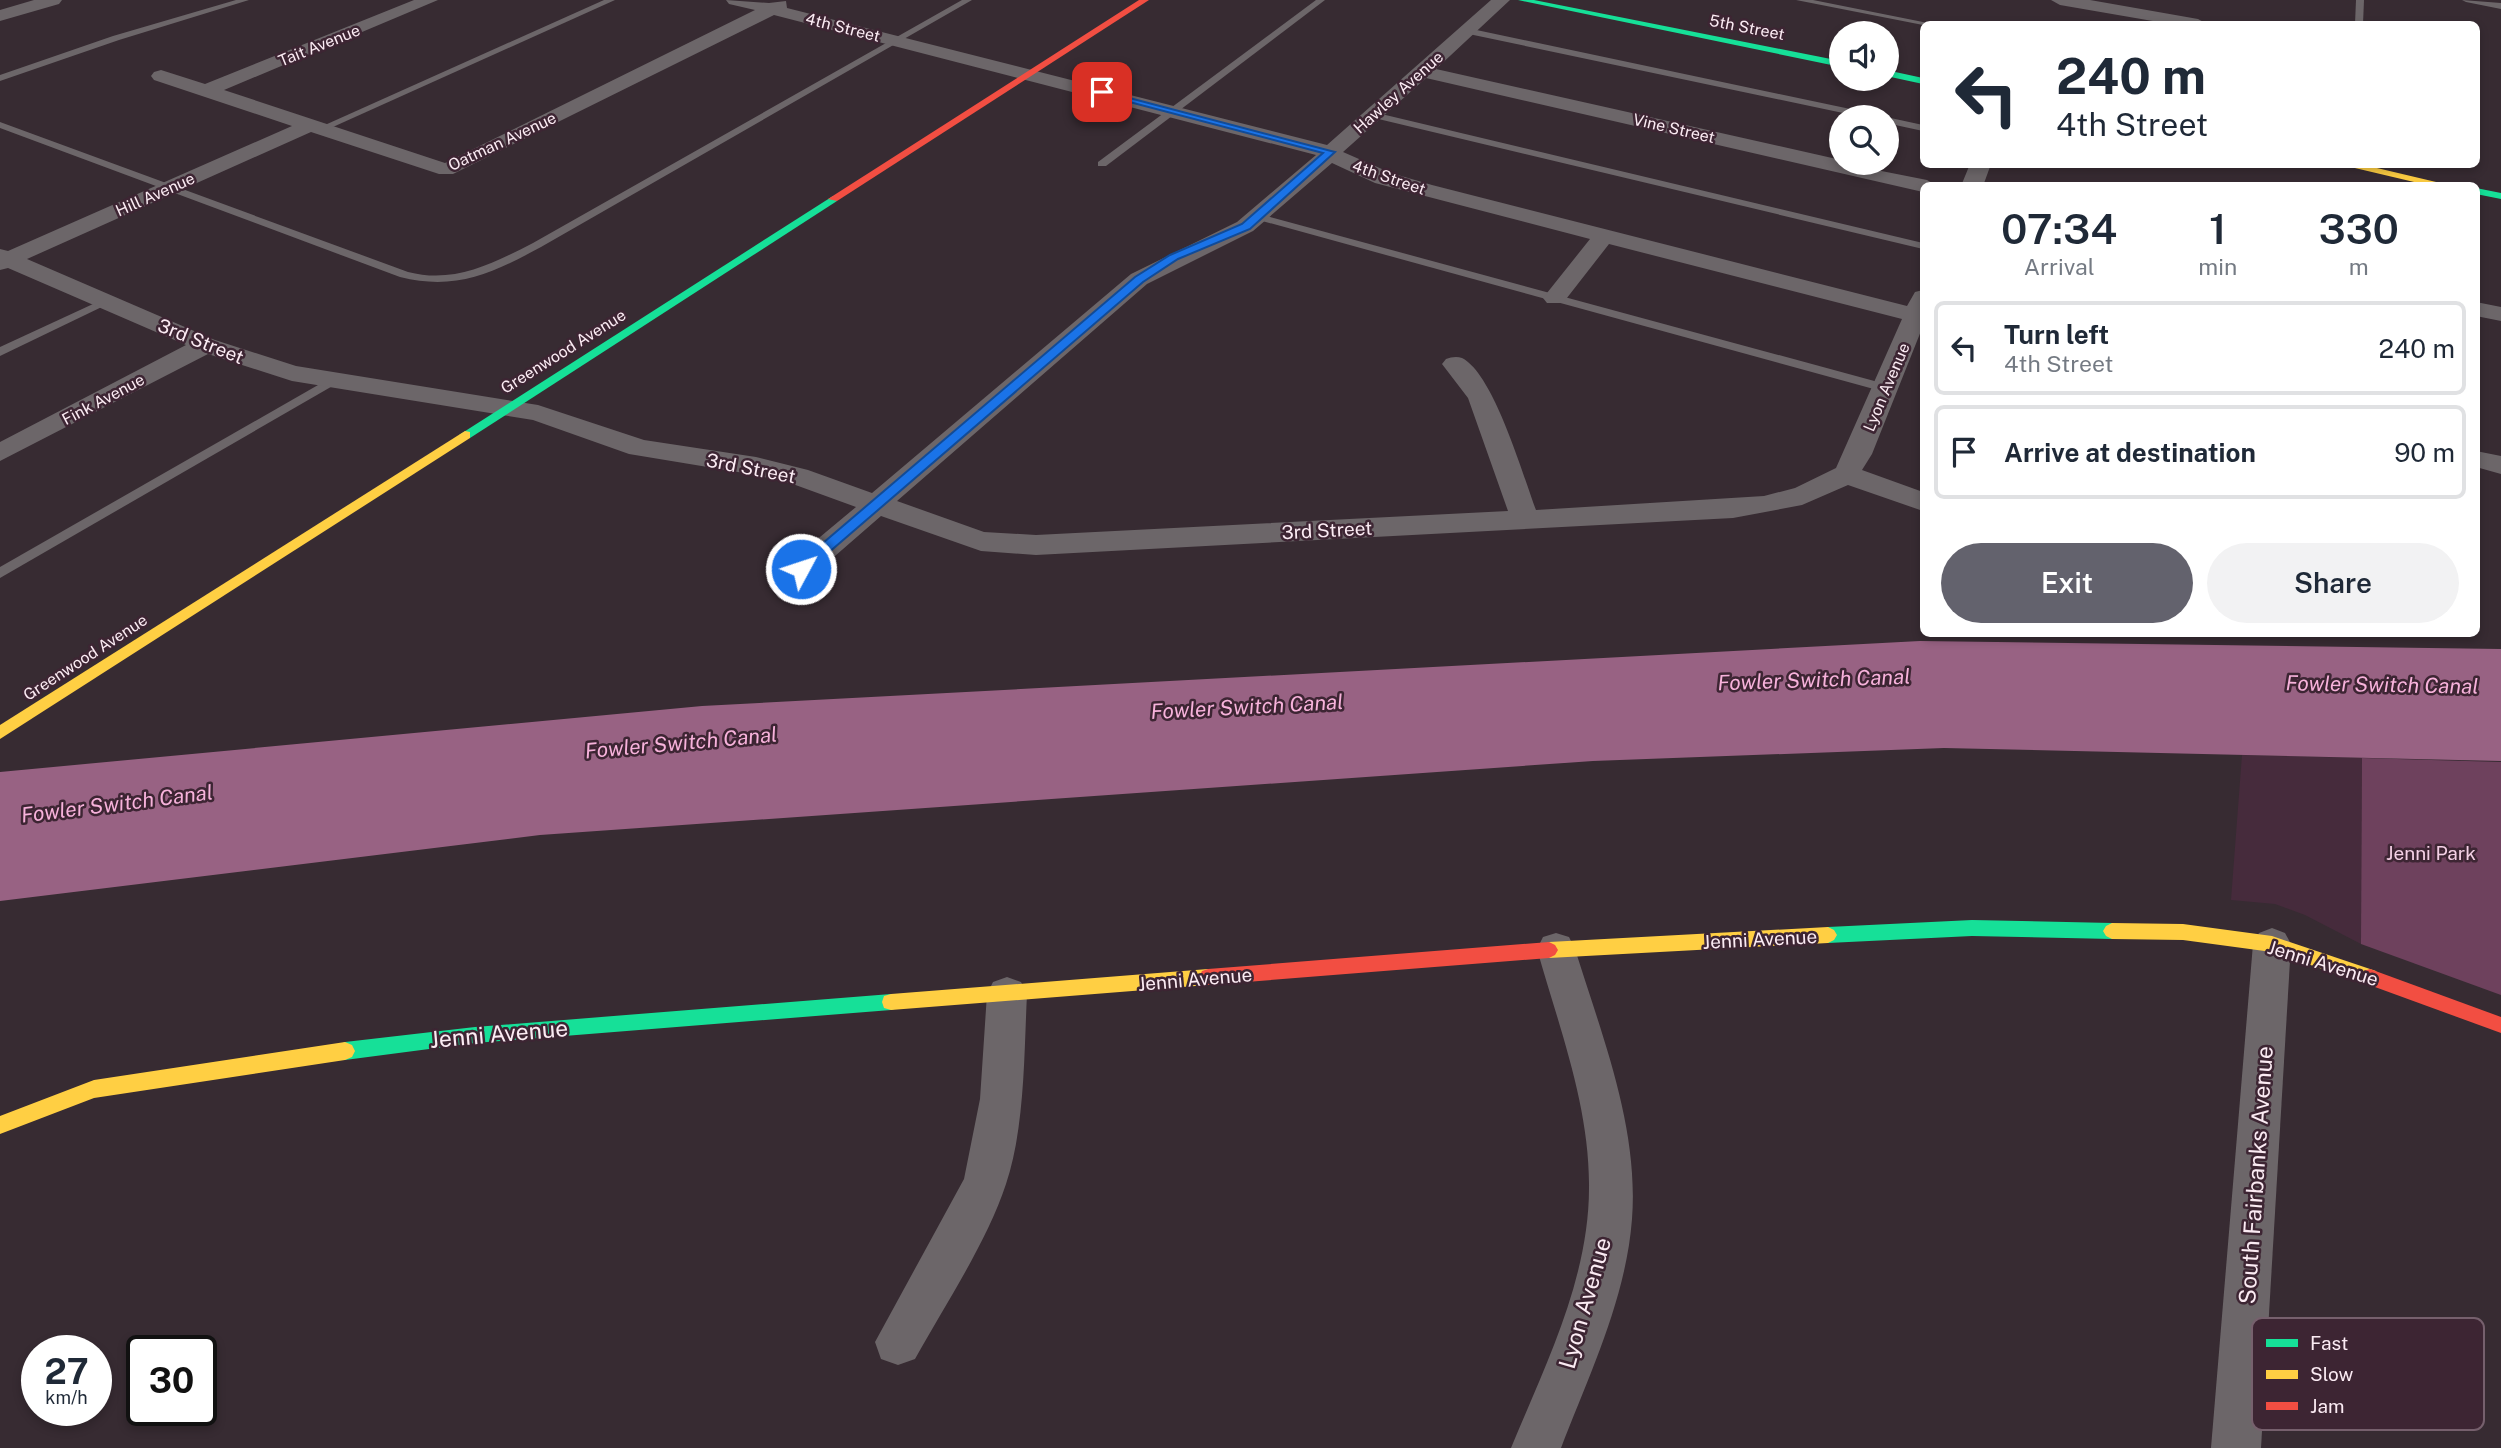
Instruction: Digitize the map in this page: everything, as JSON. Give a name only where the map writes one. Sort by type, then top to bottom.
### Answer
[{"type":"street","points":[[0,16],[53,0]]},
{"type":"street","name":"Tait Avenue","points":[[208,90],[429,0]]},
{"type":"street","name":"4th Street","points":[[735,0],[781,5],[898,40],[1330,152],[1383,178],[1603,237],[1920,310]]},
{"type":"street","name":"Greenwood Avenue","points":[[0,733],[1145,0]]},
{"type":"street","name":"Hawley Avenue","points":[[801,569],[1156,267],[1227,237],[1259,217],[1501,0]]},
{"type":"street","name":"5th Street","points":[[1522,0],[1829,62]]},
{"type":"street","points":[[2060,0],[2177,21]]},
{"type":"street","points":[[2195,21],[2199,0]]},
{"type":"street","name":"Oatman Avenue","points":[[161,76],[446,170],[781,5]]},
{"type":"street","name":"Vine Street","points":[[1421,71],[1920,184]]},
{"type":"street","points":[[1899,75],[1920,79]]},
{"type":"street","name":"Hill Avenue","points":[[3,259],[316,127]]},
{"type":"street","points":[[2369,168],[2431,182]]},
{"type":"street","points":[[2480,192],[2501,196]]},
{"type":"street","points":[[1555,298],[1603,237]]},
{"type":"street","name":"3rd Street","points":[[3,259],[206,345],[292,373],[538,413],[639,448],[756,466],[798,476],[981,541],[1036,545],[1775,505],[1817,492],[1846,474]]},
{"type":"street","points":[[2480,310],[2501,314]]},
{"type":"street","name":"Lyon Avenue","points":[[1846,474],[1920,312]]},
{"type":"street","name":"Fink Avenue","points":[[0,453],[206,345]]},
{"type":"street","points":[[1455,363],[1480,397],[1525,520]]},
{"type":"street","points":[[2480,460],[2501,465]]},
{"type":"street","points":[[1846,474],[1920,501]]},
{"type":"street","name":"Jenni Avenue","points":[[0,1125],[94,1090],[334,1052],[475,1035],[1556,949],[1972,928],[2183,932],[2272,944],[2311,955],[2501,1025]]},
{"type":"street","name":"South Fairbanks Avenue","points":[[2236,1448],[2272,944]]},
{"type":"street","name":"Lyon Avenue","points":[[1536,1448],[1579,1337],[1600,1267],[1611,1190],[1606,1127],[1556,949]]},
{"type":"street","points":[[898,1342],[952,1249],[985,1183],[1001,1099],[1007,994]]},
{"type":"lane","points":[[0,78],[99,44],[245,0]]},
{"type":"lane","points":[[316,127],[611,0]]},
{"type":"lane","points":[[0,125],[419,280],[470,277],[537,245],[968,0]]},
{"type":"lane","points":[[1101,164],[1321,0]]},
{"type":"lane","points":[[1800,0],[1920,22]]},
{"type":"lane","points":[[2359,21],[2360,0]]},
{"type":"lane","points":[[2466,0],[2501,6]]},
{"type":"lane","points":[[1467,31],[1829,107]]},
{"type":"lane","points":[[1373,114],[1920,245]]},
{"type":"lane","points":[[1899,123],[1920,127]]},
{"type":"lane","points":[[1259,217],[1885,388]]},
{"type":"lane","points":[[0,352],[106,301]]},
{"type":"lane","points":[[0,573],[332,381]]},
{"type":"shaded area","points":[[2242,755],[2362,758],[2361,944],[2305,915],[2275,904],[2231,900]]},
{"type":"green space","name":"Jenni Park","points":[[2362,758],[2501,762],[2501,995],[2361,944]]},
{"type":"water","name":"Fowler Switch Canal","points":[[1920,641],[2501,649],[2501,761],[1944,748],[1593,761],[540,835],[0,901],[0,772],[702,706]]},
{"type":"traffic: fast","points":[[1522,0],[1829,62]]},
{"type":"traffic: fast","points":[[1899,76],[1920,80]]},
{"type":"traffic: fast","points":[[2480,192],[2501,196]]},
{"type":"traffic: fast","points":[[465,435],[833,199]]},
{"type":"traffic: fast","points":[[1828,935],[1972,928],[2112,931]]},
{"type":"traffic: fast","points":[[345,1051],[475,1035],[891,1002]]},
{"type":"traffic: slow","points":[[2362,168],[2429,182]]},
{"type":"traffic: slow","points":[[0,733],[465,435]]},
{"type":"traffic: slow","points":[[2112,931],[2183,932],[2272,944],[2370,977]]},
{"type":"traffic: slow","points":[[1549,950],[1828,935]]},
{"type":"traffic: slow","points":[[891,1002],[1208,977]]},
{"type":"traffic: slow","points":[[0,1125],[94,1089],[345,1051]]},
{"type":"traffic: jam","points":[[833,199],[1145,0]]},
{"type":"traffic: jam","points":[[1208,977],[1549,950]]},
{"type":"traffic: jam","points":[[2370,977],[2501,1025]]},
{"type":"route","points":[[801,569],[880,504],[1139,279],[1174,257],[1246,227],[1330,152],[1102,92]]}]
